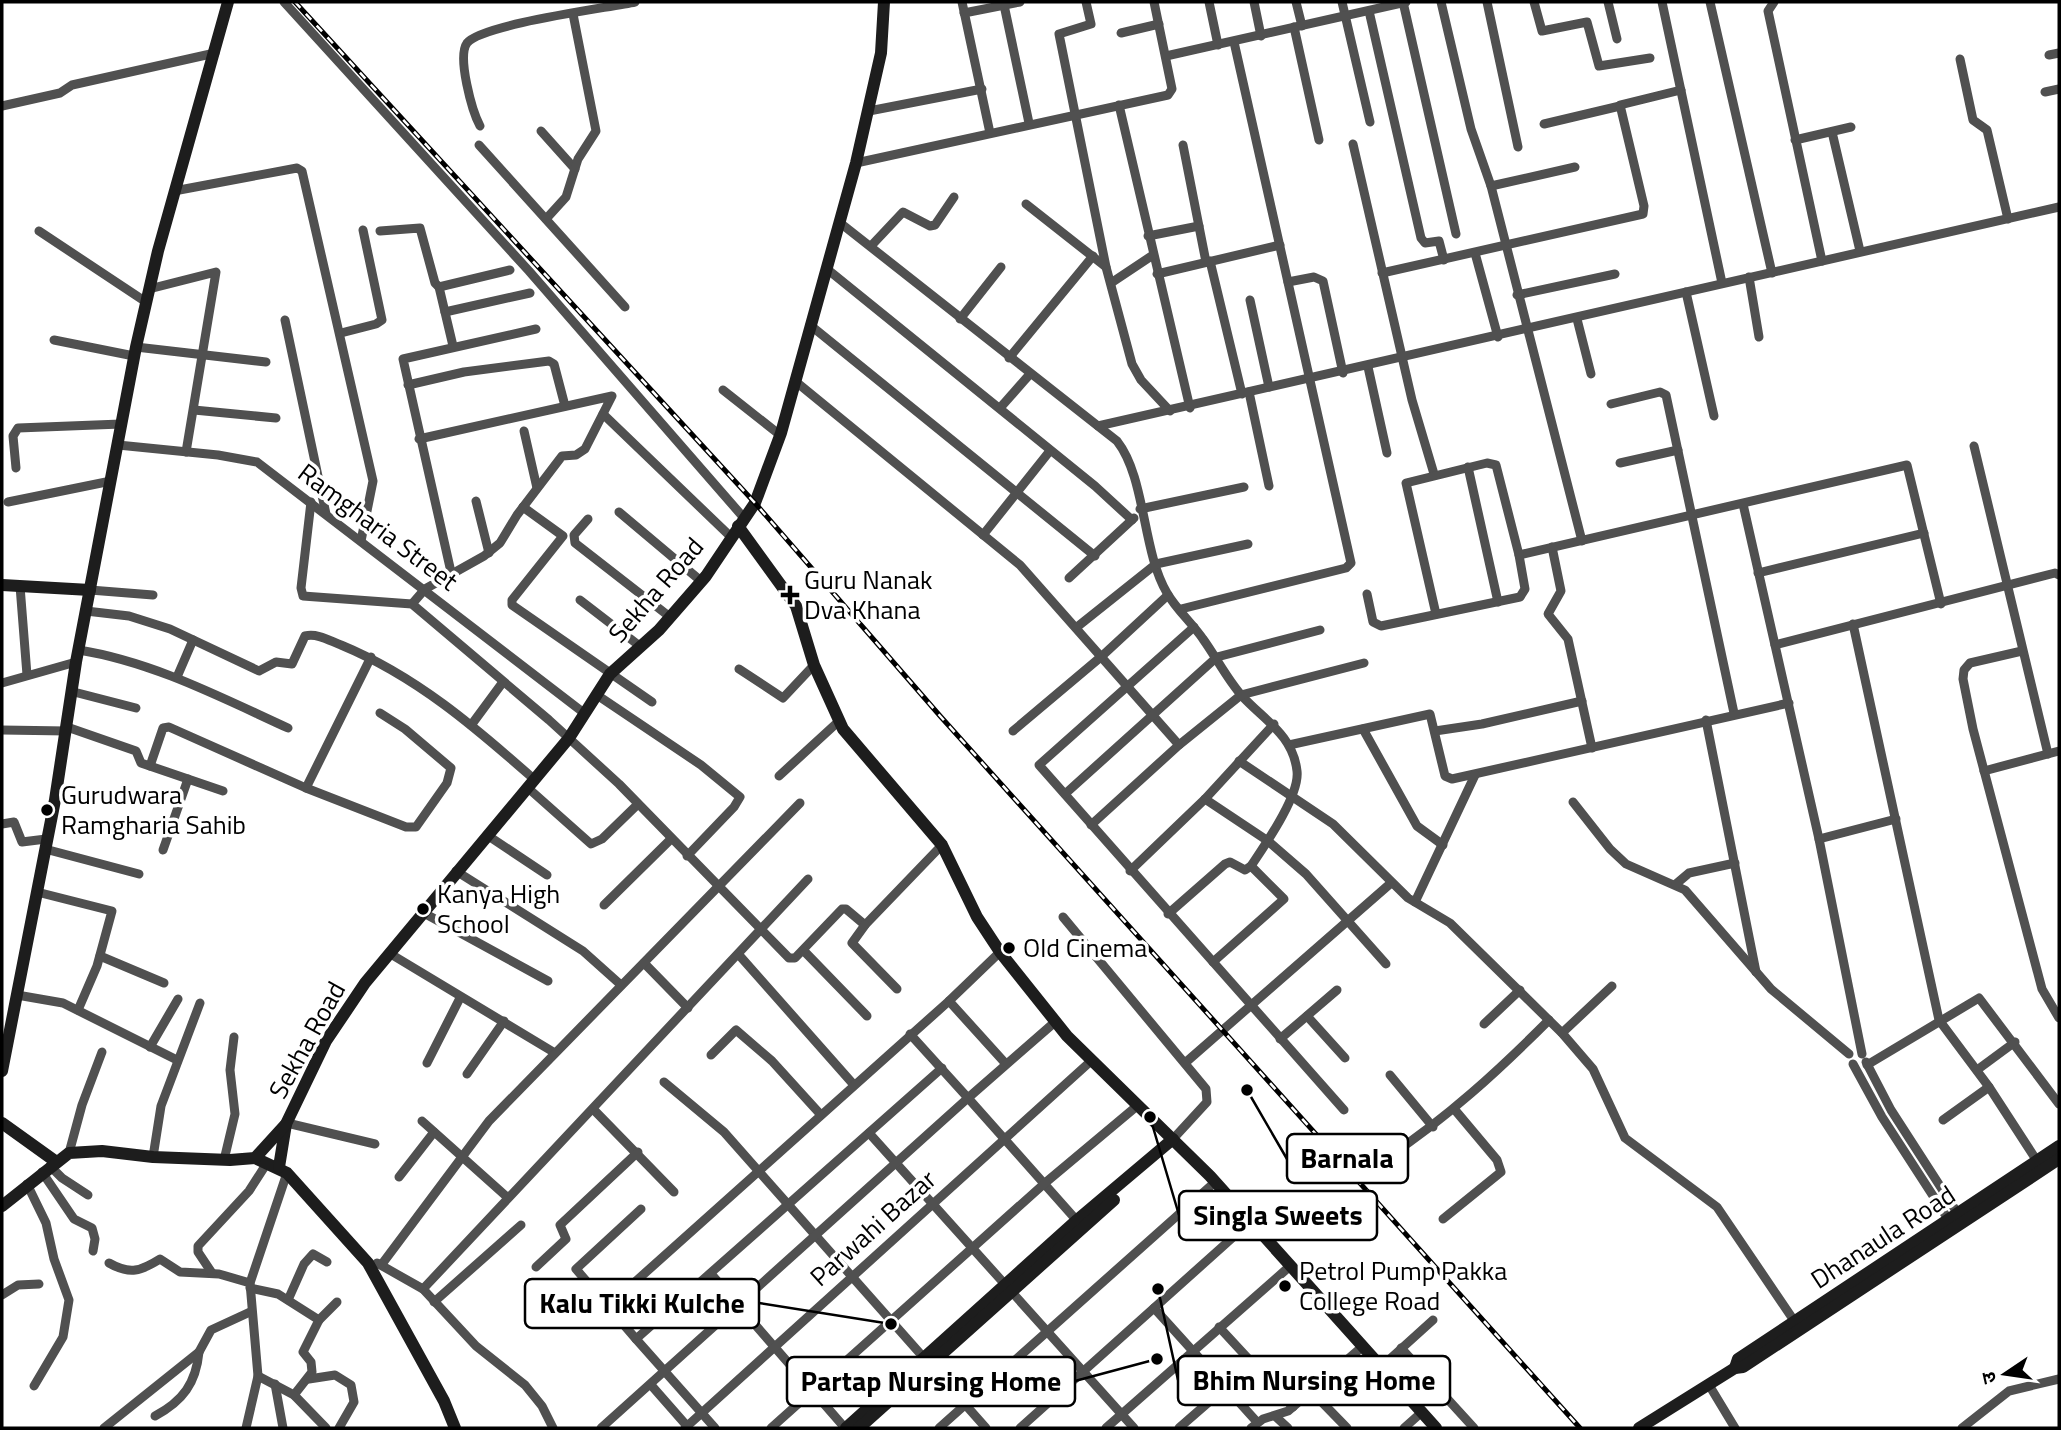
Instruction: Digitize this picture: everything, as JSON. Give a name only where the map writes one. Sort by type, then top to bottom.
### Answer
[{"type":"street","points":[[2,1071],[135,352],[174,191],[228,2]]},
{"type":"street","points":[[284,2],[512,252],[622,380],[738,527],[796,606],[814,665],[839,721],[858,750],[942,845],[977,917],[1000,952],[1055,1022],[1091,1061],[1215,1182],[1436,1428]]},
{"type":"street","points":[[480,126],[471,101],[464,65],[464,50],[469,41],[526,22],[573,14],[603,5],[635,2]]},
{"type":"street","name":"Sekha Road","points":[[272,1165],[287,1124],[327,1041],[389,953],[569,738],[610,674],[641,647],[701,580],[755,503],[780,435],[856,163],[881,53],[884,2]]},
{"type":"street","points":[[961,2],[990,133]]},
{"type":"street","points":[[964,13],[1020,2]]},
{"type":"street","points":[[1086,2],[1091,24],[1059,33],[1106,267],[1132,364],[1141,380],[1170,411]]},
{"type":"street","points":[[856,163],[1170,93],[1166,56],[1154,2]]},
{"type":"street","points":[[1209,2],[1218,45]]},
{"type":"street","points":[[1254,2],[1261,36]]},
{"type":"street","points":[[1296,2],[1298,27],[1319,140]]},
{"type":"street","points":[[1342,2],[1370,122]]},
{"type":"street","points":[[1166,56],[1404,2],[1456,234]]},
{"type":"street","points":[[1441,2],[1471,129],[1492,186],[1526,331],[1582,541]]},
{"type":"street","points":[[1487,2],[1518,147]]},
{"type":"street","points":[[1534,2],[1542,31],[1587,21],[1598,65],[1650,58]]},
{"type":"street","points":[[1608,2],[1617,39]]},
{"type":"street","points":[[1662,2],[1722,283]]},
{"type":"street","points":[[1710,2],[1772,273]]},
{"type":"street","points":[[1774,2],[1768,11],[1822,261]]},
{"type":"street","points":[[1004,5],[1029,124]]},
{"type":"street","points":[[1369,11],[1421,238],[1425,243],[1439,241],[1444,260]]},
{"type":"street","points":[[546,219],[566,197],[575,169],[596,127],[573,14]]},
{"type":"street","points":[[1121,33],[1159,24]]},
{"type":"street","points":[[1181,609],[1350,565],[1234,42]]},
{"type":"street","points":[[2,106],[60,93],[72,85],[215,53]]},
{"type":"street","points":[[1960,59],[1973,120],[1987,130],[2008,219]]},
{"type":"street","points":[[869,111],[982,89]]},
{"type":"street","points":[[2045,92],[2059,89]]},
{"type":"street","points":[[1544,124],[1681,90]]},
{"type":"street","points":[[1119,105],[1190,408]]},
{"type":"street","points":[[1382,273],[1506,247],[1644,212],[1620,106]]},
{"type":"street","points":[[1795,140],[1851,127]]},
{"type":"street","points":[[541,131],[575,169]]},
{"type":"street","points":[[1832,132],[1860,251]]},
{"type":"street","points":[[1353,144],[1403,359],[1434,474]]},
{"type":"street","points":[[479,145],[625,307]]},
{"type":"street","points":[[1183,145],[1199,226],[1269,486]]},
{"type":"street","points":[[1492,186],[1575,167]]},
{"type":"street","points":[[174,191],[301,169],[373,481],[361,541]]},
{"type":"street","points":[[871,246],[903,212],[930,226],[935,225],[954,197]]},
{"type":"street","points":[[1026,204],[1106,267]]},
{"type":"street","points":[[1098,426],[1190,408],[1269,387],[1577,320],[1722,283],[2059,207]]},
{"type":"street","points":[[839,222],[1117,441],[1126,454],[1156,564],[1168,595],[1217,657],[1241,695],[1274,724],[1289,745],[1297,773],[1292,794],[1268,841],[1251,866],[1245,870],[1230,862],[1224,863],[1168,914]]},
{"type":"street","points":[[1149,236],[1199,226]]},
{"type":"street","points":[[380,231],[391,233],[420,228],[435,283],[439,287],[453,345]]},
{"type":"street","points":[[341,333],[382,320],[363,230]]},
{"type":"street","points":[[39,231],[148,295],[216,272],[186,452]]},
{"type":"street","points":[[1157,275],[1280,245]]},
{"type":"street","points":[[1475,253],[1498,337]]},
{"type":"street","points":[[1111,283],[1153,255]]},
{"type":"street","points":[[1009,358],[1093,256]]},
{"type":"street","points":[[960,318],[1002,267]]},
{"type":"street","points":[[439,287],[510,270]]},
{"type":"street","points":[[827,270],[1000,408],[1132,520]]},
{"type":"street","points":[[1517,295],[1615,274]]},
{"type":"street","points":[[1288,282],[1314,277],[1322,281],[1343,373]]},
{"type":"street","points":[[1749,277],[1759,337]]},
{"type":"street","points":[[1686,292],[1714,416]]},
{"type":"street","points":[[445,312],[530,293]]},
{"type":"street","points":[[1250,300],[1269,387]]},
{"type":"street","points":[[285,320],[327,514]]},
{"type":"street","points":[[1577,320],[1591,374]]},
{"type":"street","points":[[810,325],[1095,556]]},
{"type":"street","points":[[451,572],[419,439],[404,357],[536,329]]},
{"type":"street","points":[[54,340],[135,352],[204,354],[266,362]]},
{"type":"street","points":[[408,385],[464,372],[549,361],[554,364],[565,406]]},
{"type":"street","points":[[1368,367],[1387,453]]},
{"type":"street","points":[[1000,408],[1030,374]]},
{"type":"street","points":[[412,604],[425,589],[489,553],[500,543],[523,507],[562,456],[579,454],[585,449],[622,380]]},
{"type":"street","points":[[795,381],[1020,565],[1179,745]]},
{"type":"street","points":[[723,390],[780,435]]},
{"type":"street","points":[[1611,404],[1665,394],[1734,713]]},
{"type":"street","points":[[419,439],[612,396]]},
{"type":"street","points":[[194,410],[276,418]]},
{"type":"street","points":[[603,414],[738,527]]},
{"type":"street","points":[[16,468],[13,436],[18,428],[121,424]]},
{"type":"street","points":[[524,431],[537,488]]},
{"type":"street","name":"Ramgharia Street","points":[[118,445],[257,462],[584,713]]},
{"type":"street","points":[[1974,446],[2048,754]]},
{"type":"street","points":[[1620,463],[1678,450]]},
{"type":"street","points":[[983,535],[1049,452]]},
{"type":"street","points":[[1367,594],[1373,622],[1377,626],[1517,598],[1524,592],[1519,555],[1498,466],[1488,463],[1434,474],[1406,485],[1436,614]]},
{"type":"street","points":[[1519,555],[1908,465],[1941,604]]},
{"type":"street","points":[[1468,467],[1498,602]]},
{"type":"street","points":[[8,502],[111,481]]},
{"type":"street","points":[[1069,578],[1141,510],[1244,487]]},
{"type":"street","points":[[476,501],[489,553]]},
{"type":"street","points":[[311,502],[301,589],[303,596],[412,604],[569,738],[789,958],[795,958],[804,951],[842,909],[846,909],[865,925]]},
{"type":"street","points":[[1743,504],[1789,702],[1864,1059]]},
{"type":"street","points":[[523,507],[563,536],[512,600],[512,605],[652,702]]},
{"type":"street","points":[[618,512],[701,580]]},
{"type":"street","points":[[588,519],[574,535],[575,542],[670,617]]},
{"type":"street","points":[[1758,573],[1924,533]]},
{"type":"street","points":[[1076,627],[1156,564],[1248,544]]},
{"type":"street","points":[[1552,547],[1561,591],[1548,612],[1567,639],[1592,748]]},
{"type":"street","points":[[1775,645],[2054,573],[2059,575]]},
{"type":"street","points":[[2,585],[153,595]]},
{"type":"street","points":[[20,586],[27,676]]},
{"type":"street","points":[[1013,731],[1102,656],[1168,595]]},
{"type":"street","points":[[580,600],[641,647]]},
{"type":"street","points":[[86,611],[146,620],[259,671],[276,662],[292,664],[303,639],[309,634],[371,657],[442,700],[472,724],[591,844],[602,839],[637,805]]},
{"type":"street","points":[[1853,624],[1940,1020],[1990,1087],[2037,1161]]},
{"type":"street","points":[[1194,627],[1039,762],[1168,914],[1344,1110]]},
{"type":"street","points":[[1065,794],[1217,657],[1320,630]]},
{"type":"street","points":[[177,677],[193,640]]},
{"type":"street","points":[[2022,651],[1974,661],[1964,670],[1965,692],[2042,989],[2059,1018]]},
{"type":"street","points":[[2,683],[78,656],[131,661],[177,677],[288,728]]},
{"type":"street","points":[[306,788],[371,657]]},
{"type":"street","points":[[1091,825],[1179,745],[1241,695],[1364,663]]},
{"type":"street","points":[[739,669],[783,698],[814,665]]},
{"type":"street","points":[[472,724],[503,682]]},
{"type":"street","points":[[74,692],[136,708]]},
{"type":"street","points":[[597,695],[701,765],[740,797],[734,807],[687,856]]},
{"type":"street","points":[[1435,731],[1482,724],[1582,701]]},
{"type":"street","points":[[1289,745],[1430,714],[1446,778],[1475,775],[1789,702]]},
{"type":"street","points":[[150,766],[163,728],[166,727],[306,788],[406,827],[419,825],[447,783],[451,768],[405,729],[380,713]]},
{"type":"street","points":[[1706,720],[1756,973]]},
{"type":"street","points":[[779,776],[839,721]]},
{"type":"street","points":[[1130,870],[1205,799],[1274,724]]},
{"type":"street","points":[[2,730],[67,729],[136,751],[141,763],[223,790]]},
{"type":"street","points":[[1363,729],[1417,825],[1443,845]]},
{"type":"street","points":[[1984,771],[2059,751]]},
{"type":"street","points":[[1239,761],[1292,794],[1345,834],[1391,883],[1415,902],[1450,923],[1520,990],[1593,1069],[1625,1138],[1717,1207],[1798,1325]]},
{"type":"street","points":[[1415,902],[1475,775]]},
{"type":"street","points":[[163,850],[188,779]]},
{"type":"street","points":[[1205,799],[1268,841],[1306,874],[1350,920],[1386,964]]},
{"type":"street","points":[[1573,802],[1626,864],[1685,890],[1756,973],[1851,1059],[1882,1117],[1957,1222]]},
{"type":"street","points":[[382,1264],[489,1121],[800,803]]},
{"type":"street","points":[[1818,839],[1896,819]]},
{"type":"street","points":[[2,824],[13,822],[20,842],[46,844],[139,874]]},
{"type":"street","points":[[487,835],[547,875]]},
{"type":"street","points":[[604,905],[671,839]]},
{"type":"street","points":[[897,989],[851,939],[942,845]]},
{"type":"street","points":[[1676,884],[1691,872],[1735,863]]},
{"type":"street","points":[[1213,962],[1284,899],[1251,866]]},
{"type":"street","points":[[456,871],[583,951],[621,985]]},
{"type":"street","points":[[423,1289],[507,1197],[594,1110],[808,879]]},
{"type":"street","points":[[1185,1063],[1391,883]]},
{"type":"street","points":[[37,892],[112,910],[100,957],[78,1010]]},
{"type":"street","points":[[422,912],[548,981]]},
{"type":"street","points":[[712,1275],[846,1428],[927,1361],[1175,1141],[1203,1107],[1208,1097],[1206,1089],[1063,916]]},
{"type":"street","points":[[804,951],[867,1016]]},
{"type":"street","points":[[607,1307],[949,1001],[1000,952]]},
{"type":"street","points":[[389,953],[555,1053]]},
{"type":"street","points":[[739,955],[854,1086]]},
{"type":"street","points":[[100,957],[164,983]]},
{"type":"street","points":[[643,962],[688,1007]]},
{"type":"street","points":[[1562,1033],[1612,986]]},
{"type":"street","points":[[1280,1040],[1336,990]]},
{"type":"street","points":[[1484,1024],[1520,990]]},
{"type":"street","points":[[17,995],[51,1000],[78,1010],[177,1060]]},
{"type":"street","points":[[427,1063],[460,998]]},
{"type":"street","points":[[1864,1059],[1980,998],[2059,1104]]},
{"type":"street","points":[[150,1047],[178,999]]},
{"type":"street","points":[[949,1001],[1006,1064]]},
{"type":"street","points":[[153,1157],[161,1106],[200,1003]]},
{"type":"street","points":[[1307,1016],[1345,1058]]},
{"type":"street","points":[[1388,1157],[1455,1110],[1549,1020]]},
{"type":"street","points":[[467,1074],[503,1021]]},
{"type":"street","points":[[601,1428],[1055,1022]]},
{"type":"street","points":[[710,1055],[736,1030],[772,1061],[821,1115]]},
{"type":"street","points":[[910,1034],[1080,1224]]},
{"type":"street","points":[[224,1160],[235,1114],[230,1070],[234,1037]]},
{"type":"street","points":[[1977,1070],[2015,1042]]},
{"type":"street","points":[[1851,1059],[1856,1050],[1864,1059],[1957,1222]]},
{"type":"street","points":[[69,1153],[82,1105],[102,1052]]},
{"type":"street","name":"Parwahi Bazar","points":[[686,1427],[773,1345],[1091,1061]]},
{"type":"street","points":[[636,1339],[712,1275],[788,1203],[942,1068]]},
{"type":"street","points":[[1390,1075],[1433,1127]]},
{"type":"street","points":[[664,1082],[724,1132],[986,1428]]},
{"type":"street","points":[[1943,1120],[1990,1087]]},
{"type":"street","points":[[771,1428],[1045,1183],[1137,1106]]},
{"type":"street","points":[[594,1110],[638,1152],[674,1192]]},
{"type":"street","points":[[1443,1219],[1501,1172],[1497,1160],[1455,1110]]},
{"type":"street","points":[[422,1121],[507,1197]]},
{"type":"street","points":[[2,1123],[62,1178],[88,1195]]},
{"type":"street","points":[[287,1124],[376,1144]]},
{"type":"street","name":"Sekha Road","points":[[272,1165],[287,1124]]},
{"type":"street","points":[[399,1177],[434,1132]]},
{"type":"street","points":[[869,1133],[1133,1428]]},
{"type":"street","name":"Dhanaula Road","points":[[1957,1222],[2059,1146]]},
{"type":"street","points":[[2,1206],[49,1166],[69,1153],[102,1151],[272,1165],[368,1263],[444,1401],[455,1428]]},
{"type":"street","points":[[536,1267],[565,1241],[560,1225],[638,1152]]},
{"type":"street","name":"Dhanaula Road","points":[[1639,1428],[1735,1368],[1738,1359],[1798,1325],[2059,1159]]},
{"type":"street","points":[[212,1273],[198,1252],[198,1245],[272,1165]]},
{"type":"street","points":[[246,1428],[258,1376],[250,1312],[250,1285],[272,1165]]},
{"type":"street","points":[[49,1166],[74,1219],[92,1228],[95,1239],[93,1251]]},
{"type":"street","points":[[939,1428],[1215,1182]]},
{"type":"street","points":[[27,1184],[46,1223],[54,1259],[65,1282],[69,1300],[63,1338],[34,1386]]},
{"type":"street","points":[[641,1209],[577,1268],[607,1307],[667,1371],[715,1428]]},
{"type":"street","points":[[1020,1428],[1250,1222]]},
{"type":"street","points":[[434,1302],[521,1225]]},
{"type":"street","points":[[288,1300],[304,1264],[313,1254],[327,1262]]},
{"type":"street","points":[[109,1263],[124,1271],[136,1272],[160,1259],[180,1272],[212,1273],[274,1293],[319,1320]]},
{"type":"street","points":[[368,1263],[382,1264],[423,1289],[476,1346],[525,1385],[542,1406],[553,1428]]},
{"type":"street","points":[[1106,1428],[1289,1267]]},
{"type":"street","points":[[2,1294],[18,1285],[39,1284]]},
{"type":"street","points":[[294,1395],[310,1379],[313,1365],[303,1352],[319,1320],[337,1302]]},
{"type":"street","points":[[1154,1308],[1226,1387],[1254,1425],[1293,1407],[1362,1347]]},
{"type":"street","points":[[155,1416],[175,1404],[191,1386],[199,1352],[211,1330],[250,1312]]},
{"type":"street","points":[[1381,1367],[1433,1320]]},
{"type":"street","points":[[1219,1327],[1293,1407]]},
{"type":"street","points":[[1401,1348],[1475,1428]]},
{"type":"street","points":[[104,1428],[199,1352]]},
{"type":"street","points":[[859,1428],[927,1361]]},
{"type":"street","points":[[310,1379],[335,1375],[351,1385],[354,1402],[340,1428]]},
{"type":"street","points":[[258,1376],[294,1395],[326,1428]]},
{"type":"street","points":[[1962,1428],[2010,1391],[2059,1379]]},
{"type":"street","points":[[275,1384],[283,1428]]},
{"type":"street","points":[[651,1385],[686,1427]]},
{"type":"street","points":[[1709,1385],[1735,1428]]},
{"type":"street","points":[[1179,1428],[1226,1387]]},
{"type":"street","points":[[1312,1392],[1347,1428]]},
{"type":"street","points":[[1404,1428],[1422,1412]]},
{"type":"street","points":[[1276,1416],[1288,1428]]},
{"type":"railway","points":[[295,2],[755,503],[941,717],[1580,1428]]},
{"type":"place","name":"Guru Nanak Dva Khana","points":[[790,595]]},
{"type":"place","name":"Gurudwara Ramgharia Sahib","points":[[47,810]]},
{"type":"place","name":"Kanya High School","points":[[423,909]]},
{"type":"place","name":"Old Cinema","points":[[1009,948]]},
{"type":"place","name":"Barnala","points":[[1247,1090]]},
{"type":"place","name":"Singla Sweets","points":[[1150,1117]]},
{"type":"place","name":"Petrol Pump Pakka College Road","points":[[1285,1286]]},
{"type":"place","name":"Bhim Nursing Home","points":[[1158,1289]]},
{"type":"place","name":"Kalu Tikki Kulche","points":[[891,1324]]},
{"type":"place","name":"Partap Nursing Home","points":[[1157,1359]]}]
